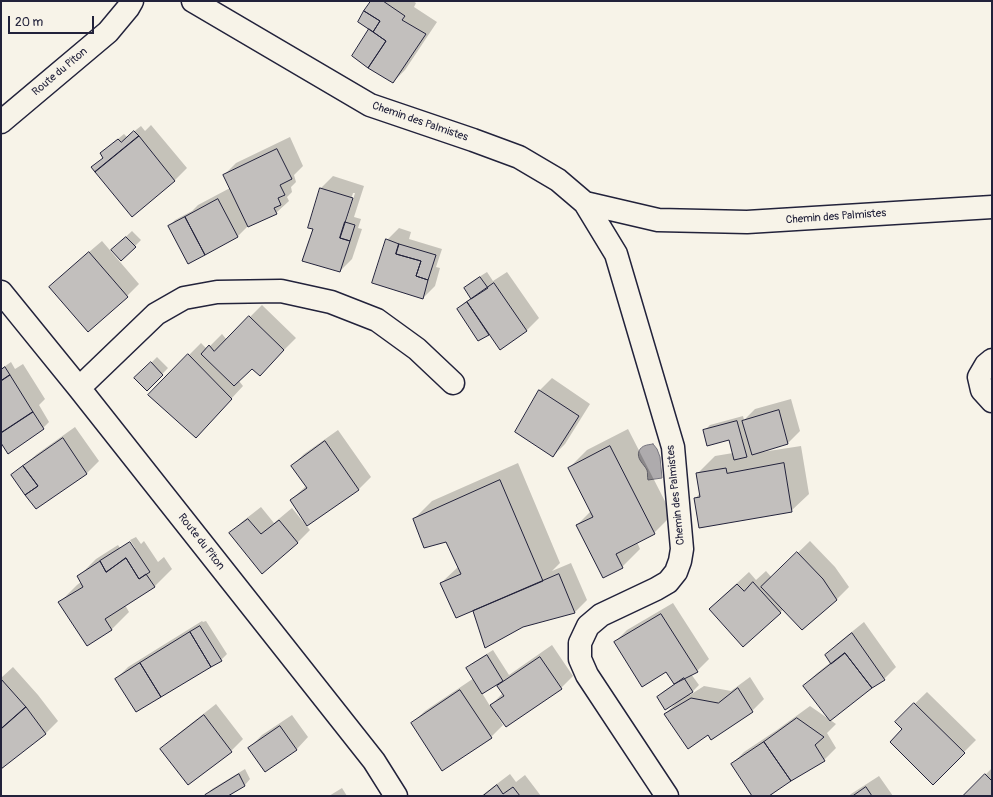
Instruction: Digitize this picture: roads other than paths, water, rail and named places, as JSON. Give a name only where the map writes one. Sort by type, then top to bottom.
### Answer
[{"type":"street","name":"Route du Piton","points":[[1,122],[108,32],[132,1]]},
{"type":"street","name":"Chemin des Palmistes","points":[[193,1],[370,105],[519,157],[558,180],[585,203],[616,254],[673,447],[682,549],[676,572],[668,582],[601,615],[588,626],[580,643],[580,659],[587,675],[667,796]]},
{"type":"street","name":"Chemin des Palmistes","points":[[585,203],[658,220],[747,222],[992,207]]},
{"type":"street","points":[[78,388],[156,314],[184,298],[217,292],[281,291],[331,302],[377,320],[416,349],[453,383]]},
{"type":"street","name":"Route du Piton","points":[[1,292],[374,761],[396,796]]},
{"type":"street","points":[[992,360],[979,377],[982,390],[992,401]]}]
